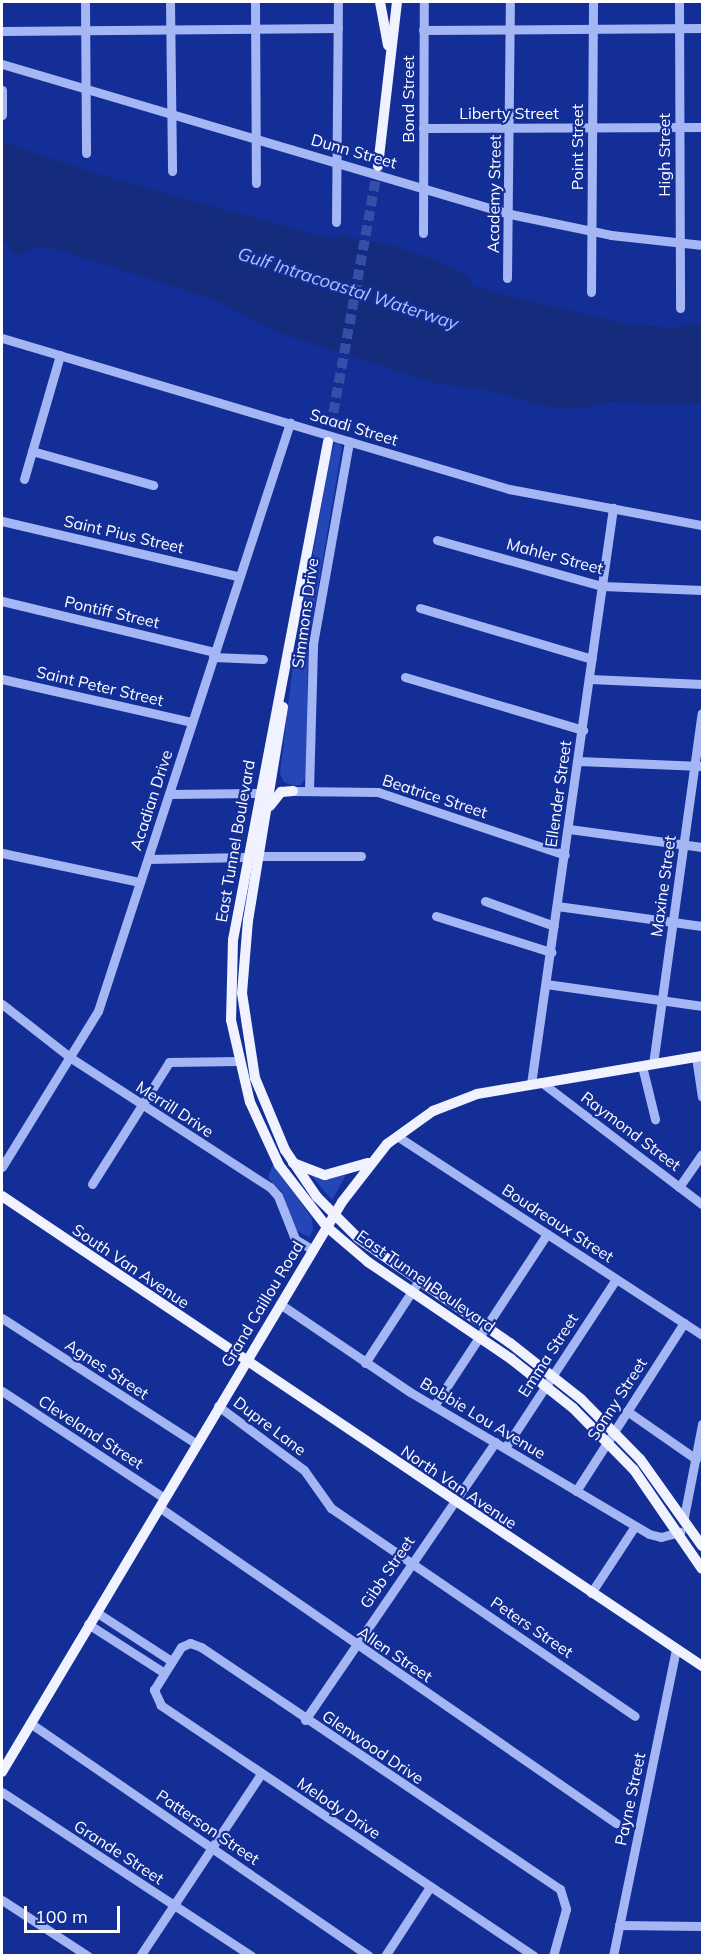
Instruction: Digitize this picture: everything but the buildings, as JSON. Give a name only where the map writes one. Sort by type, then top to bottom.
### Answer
[{"type":"main road","points":[[380,2],[387,30],[390,73]]},
{"type":"main road","points":[[378,166],[397,2]]},
{"type":"main road","name":"East Tunnel Boulevard","points":[[328,442],[285,680],[246,858],[230,975],[238,1061],[250,1102],[273,1154],[327,1227],[411,1292],[546,1385],[607,1441],[680,1532],[702,1569]]},
{"type":"main road","name":"East Tunnel Boulevard","points":[[285,680],[274,768],[254,880],[243,962],[244,1026],[260,1094],[293,1163],[334,1215],[418,1282],[486,1327],[552,1375],[614,1431],[684,1517],[702,1546]]},
{"type":"main road","points":[[274,768],[278,781],[292,791]]},
{"type":"main road","points":[[267,812],[278,795],[292,791]]},
{"type":"main road","points":[[250,837],[258,856]]},
{"type":"main road","points":[[246,858],[253,867],[254,880]]},
{"type":"main road","name":"Grand Caillou Road","points":[[2,1772],[245,1360],[334,1215],[369,1163],[398,1136],[450,1103],[536,1083],[699,1057]]},
{"type":"main road","points":[[293,1163],[325,1175],[369,1163]]},
{"type":"main road","name":"South Van Avenue","points":[[2,1196],[245,1360]]},
{"type":"main road","name":"North Van Avenue","points":[[245,1360],[702,1666]]},
{"type":"street","points":[[85,2],[86,153]]},
{"type":"street","points":[[170,2],[172,171]]},
{"type":"street","points":[[255,2],[256,183]]},
{"type":"street","points":[[336,222],[338,2]]},
{"type":"street","name":"Bond Street","points":[[423,233],[424,2]]},
{"type":"street","name":"Academy Street","points":[[507,278],[510,214],[510,2]]},
{"type":"street","name":"Point Street","points":[[591,292],[592,2]]},
{"type":"street","name":"High Street","points":[[679,2],[680,308]]},
{"type":"street","points":[[2,31],[338,28]]},
{"type":"street","points":[[423,30],[702,28]]},
{"type":"street","name":"Dunn Street","points":[[2,64],[86,87],[255,140],[337,161],[510,214],[592,232],[678,244],[702,245]]},
{"type":"street","points":[[2,90],[2,115]]},
{"type":"street","name":"Liberty Street","points":[[423,128],[702,127]]},
{"type":"street","name":"Saadi Street","points":[[2,338],[509,489],[702,525]]},
{"type":"street","points":[[24,479],[60,355]]},
{"type":"street","name":"Acadian Drive","points":[[2,1167],[98,1011],[290,423]]},
{"type":"street","name":"Simmons Drive","points":[[309,790],[313,644],[349,441]]},
{"type":"street","points":[[32,452],[153,485]]},
{"type":"street","name":"Ellender Street","points":[[536,1083],[546,984],[613,508]]},
{"type":"street","name":"Saint Pius Street","points":[[2,521],[240,577]]},
{"type":"street","name":"Mahler Street","points":[[437,540],[602,586],[702,591]]},
{"type":"street","name":"Pontiff Street","points":[[2,601],[214,655],[263,659]]},
{"type":"street","points":[[420,609],[592,660]]},
{"type":"street","points":[[405,678],[583,730]]},
{"type":"street","name":"Saint Peter Street","points":[[2,679],[192,722]]},
{"type":"street","points":[[590,679],[702,684]]},
{"type":"street","name":"Maxine Street","points":[[648,1065],[662,1001],[684,845],[699,766],[702,713]]},
{"type":"street","points":[[578,761],[699,766]]},
{"type":"street","name":"Beatrice Street","points":[[292,791],[378,792],[565,855]]},
{"type":"street","points":[[169,794],[259,794]]},
{"type":"street","points":[[569,830],[702,847]]},
{"type":"street","points":[[2,853],[140,882]]},
{"type":"street","points":[[258,856],[361,856]]},
{"type":"street","points":[[148,859],[246,858]]},
{"type":"street","points":[[485,901],[554,926]]},
{"type":"street","points":[[557,906],[702,926]]},
{"type":"street","points":[[436,916],[551,952]]},
{"type":"street","points":[[546,984],[702,1006]]},
{"type":"street","name":"Merrill Drive","points":[[2,1005],[71,1058],[141,1106],[274,1190],[295,1239],[314,1250]]},
{"type":"street","points":[[699,1057],[702,1097]]},
{"type":"street","points":[[92,1184],[173,1060],[238,1061]]},
{"type":"street","points":[[648,1065],[655,1119]]},
{"type":"street","name":"Raymond Street","points":[[536,1083],[702,1204]]},
{"type":"street","name":"Boudreaux Street","points":[[398,1136],[702,1335]]},
{"type":"street","points":[[679,1187],[702,1154]]},
{"type":"street","points":[[434,1406],[547,1234]]},
{"type":"street","name":"Emma Street","points":[[505,1448],[616,1279]]},
{"type":"street","points":[[365,1363],[418,1282]]},
{"type":"street","name":"Bobbie Lou Avenue","points":[[280,1304],[365,1363],[635,1526],[655,1536],[680,1532]]},
{"type":"street","name":"Agnes Street","points":[[2,1317],[197,1444]]},
{"type":"street","name":"Sonny Street","points":[[576,1491],[684,1323]]},
{"type":"street","name":"Cleveland Street","points":[[2,1391],[162,1503]]},
{"type":"street","name":"Dupre Lane","points":[[218,1406],[304,1470],[331,1508],[411,1563]]},
{"type":"street","points":[[627,1411],[696,1459]]},
{"type":"street","points":[[684,1517],[702,1424]]},
{"type":"street","name":"Gibb Street","points":[[305,1720],[495,1442]]},
{"type":"street","name":"Allen Street","points":[[162,1503],[356,1645],[616,1823]]},
{"type":"street","points":[[591,1593],[635,1526]]},
{"type":"street","name":"Peters Street","points":[[411,1563],[635,1716]]},
{"type":"street","points":[[96,1612],[170,1660]]},
{"type":"street","points":[[88,1624],[164,1672]]},
{"type":"street","name":"Glenwood Drive","points":[[170,1660],[181,1647],[196,1644],[305,1720],[562,1891],[566,1909],[553,1956]]},
{"type":"street","name":"Payne Street","points":[[613,1956],[676,1649]]},
{"type":"street","name":"Melody Drive","points":[[170,1660],[154,1690],[156,1701],[534,1956]]},
{"type":"street","name":"Patterson Street","points":[[30,1723],[369,1956]]},
{"type":"street","points":[[140,1956],[261,1774]]},
{"type":"street","name":"Grande Street","points":[[2,1792],[252,1956]]},
{"type":"street","points":[[385,1956],[430,1887]]},
{"type":"street","points":[[2,1900],[88,1956]]},
{"type":"street","points":[[619,1926],[702,1926]]},
{"type":"shaded area","points":[[336,440],[342,447],[308,646],[306,777],[301,785],[293,786],[284,782],[280,774],[293,664],[330,458]]},
{"type":"shaded area","points":[[273,1164],[312,1218],[313,1230],[309,1237],[295,1230],[282,1192],[268,1178]]},
{"type":"shaded area","points":[[310,1174],[334,1177],[346,1175],[332,1200]]},
{"type":"water","name":"Gulf Intracoastal Waterway","points":[[2,142],[100,175],[328,238],[342,236],[390,245],[433,259],[467,275],[473,286],[504,295],[627,324],[673,328],[702,322],[702,404],[608,402],[579,409],[553,408],[483,389],[437,384],[279,333],[217,301],[60,250],[41,247],[16,256],[2,238]]},
{"type":"tunnel","points":[[328,442],[378,166]]}]
